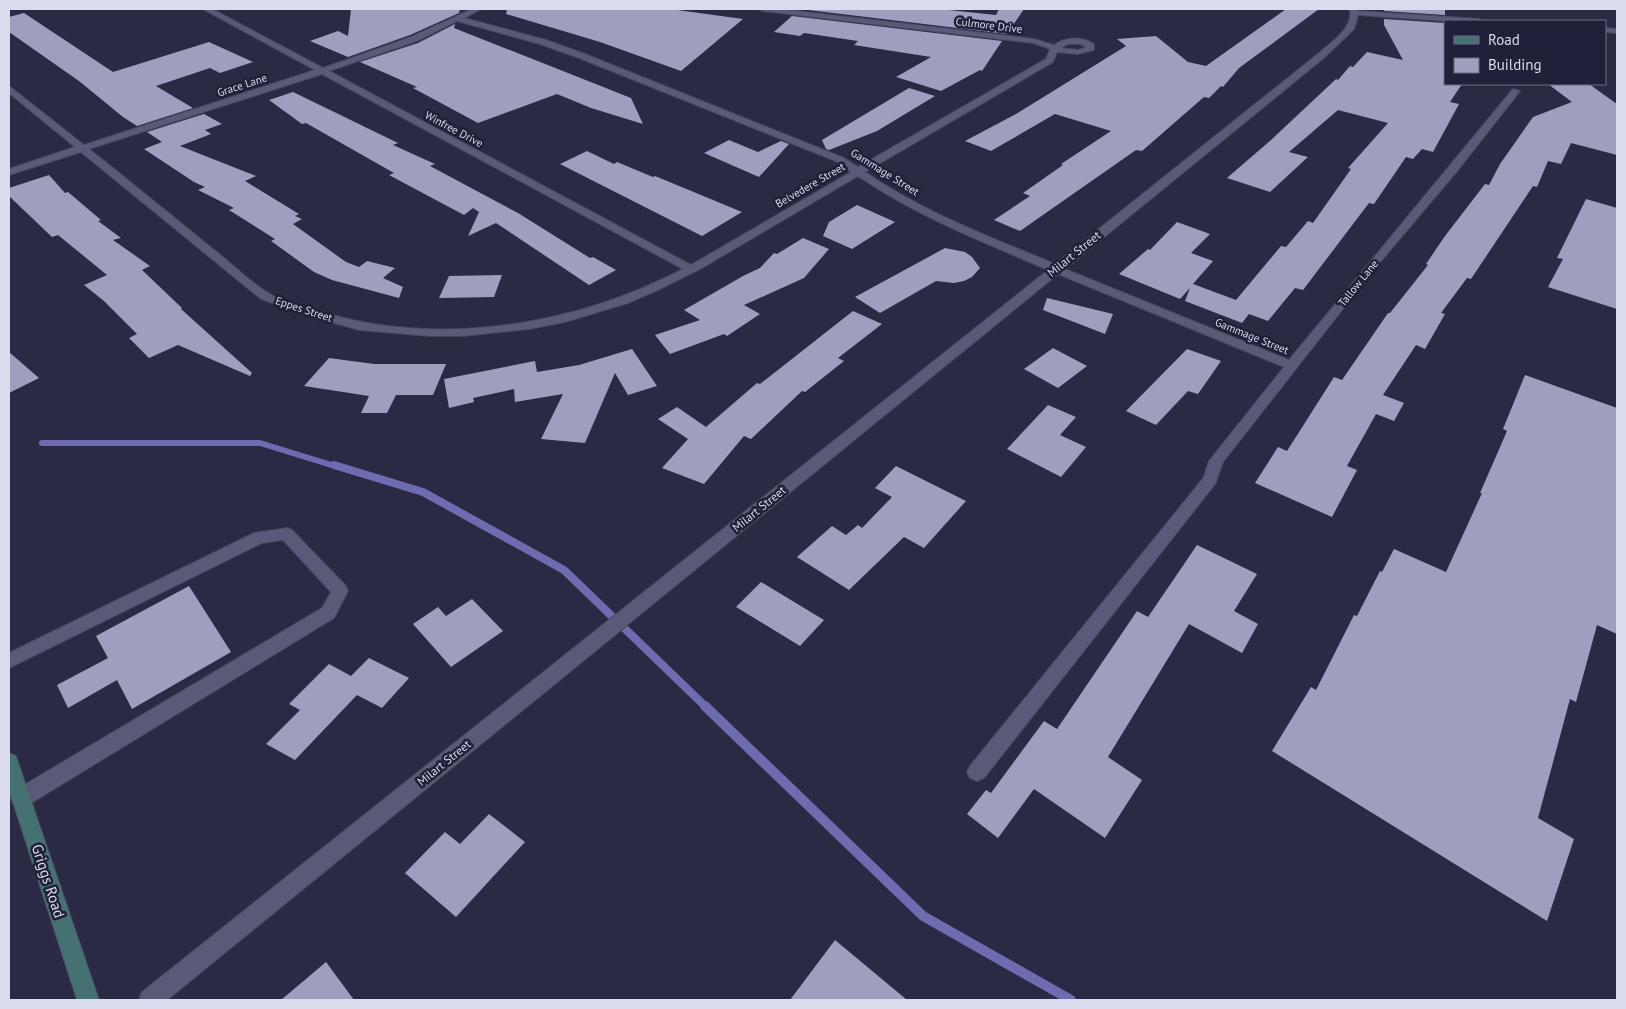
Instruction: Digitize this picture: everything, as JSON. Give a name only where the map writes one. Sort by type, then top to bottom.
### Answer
[{"type":"main road","name":"Griggs Road","points":[[9,762],[88,1000]]},
{"type":"street","name":"Winfree Drive","points":[[207,9],[691,268]]},
{"type":"street","name":"Grace Lane","points":[[9,172],[322,71],[414,38],[477,9]]},
{"type":"street","name":"Culmore Drive","points":[[763,9],[1034,41],[1054,49]]},
{"type":"street","points":[[1354,11],[1465,20]]},
{"type":"street","name":"Milart Street","points":[[150,1000],[1322,55],[1342,38],[1351,27],[1354,11]]},
{"type":"street","name":"Gammage Street","points":[[458,18],[543,42],[582,56],[780,134],[841,160],[879,186],[938,218],[1056,269],[1292,366]]},
{"type":"street","points":[[1054,49],[1082,51],[1091,48],[1090,44]]},
{"type":"street","name":"Belvedere Street","points":[[609,306],[654,288],[691,268],[985,101],[1050,60],[1054,49]]},
{"type":"street","name":"Eppes Street","points":[[9,89],[265,296],[299,310],[361,326],[415,332],[475,332],[551,322],[609,306]]},
{"type":"street","name":"Tallow Lane","points":[[977,772],[1210,480],[1216,461],[1367,271],[1455,168],[1516,91]]},
{"type":"street","points":[[9,661],[259,537],[287,534],[340,591],[328,613],[20,798]]},
{"type":"building","points":[[351,9],[460,9],[459,13],[410,35],[348,57],[310,41],[338,31],[348,36]]},
{"type":"building","points":[[507,9],[670,9],[743,19],[681,71],[600,42],[506,14]]},
{"type":"building","points":[[800,9],[939,9],[996,15],[999,9],[1024,9],[1007,34]]},
{"type":"building","points":[[1286,9],[1319,9],[1239,68],[1223,87],[1221,86],[1209,98],[1204,97],[1142,151],[1136,150],[1020,231],[994,220],[1030,196],[1023,193],[1063,165],[1061,164],[1111,131],[1055,114],[991,151],[965,141],[1016,114],[1126,46],[1117,39],[1156,36],[1188,62],[1206,66]]},
{"type":"building","points":[[1384,9],[1445,9],[1445,15],[1384,11]]},
{"type":"building","points":[[24,13],[113,72],[209,42],[253,62],[220,73],[210,68],[156,86],[193,108],[137,126],[79,81],[9,32],[9,17]]},
{"type":"building","points":[[792,16],[1002,41],[982,71],[980,70],[941,91],[896,77],[931,57],[854,45],[858,41],[804,33],[800,36],[774,32]]},
{"type":"building","points":[[1384,19],[1444,23],[1444,85],[1461,85],[1450,102],[1459,104],[1433,152],[1422,149],[1413,159],[1406,157],[1374,204],[1369,203],[1303,290],[1295,288],[1268,321],[1249,314],[1242,323],[1185,301],[1190,288],[1180,299],[1119,274],[1148,249],[1150,250],[1177,222],[1210,234],[1191,253],[1213,261],[1193,284],[1236,300],[1281,246],[1286,247],[1308,221],[1313,223],[1351,169],[1348,168],[1388,123],[1338,110],[1289,152],[1308,157],[1270,192],[1227,178],[1336,79],[1338,80],[1350,66],[1353,67],[1367,52],[1403,60],[1384,25]]},
{"type":"building","points":[[455,24],[454,28],[631,98],[643,124],[591,108],[557,94],[478,123],[413,88],[417,87],[360,62],[418,43]]},
{"type":"building","points":[[1549,85],[1590,85],[1617,104],[1617,155],[1571,143],[1561,164],[1548,161],[1537,187],[1533,186],[1471,279],[1467,278],[1441,313],[1445,314],[1425,349],[1416,345],[1383,395],[1404,403],[1394,421],[1376,414],[1347,466],[1357,470],[1332,517],[1255,483],[1278,447],[1287,451],[1334,377],[1342,380],[1388,313],[1390,313],[1428,265],[1426,264],[1445,236],[1485,184],[1489,185],[1500,164],[1533,117],[1572,102]]},
{"type":"building","points":[[909,88],[935,96],[877,131],[829,150],[826,149],[822,140]]},
{"type":"building","points":[[293,92],[398,143],[393,145],[435,164],[430,166],[518,213],[590,258],[593,257],[616,270],[589,285],[496,223],[468,236],[479,212],[473,208],[464,215],[389,175],[394,173],[306,123],[302,124],[269,100]]},
{"type":"building","points":[[204,114],[222,124],[205,130],[211,134],[180,146],[256,176],[245,181],[299,214],[295,216],[302,219],[293,224],[346,262],[359,267],[367,261],[395,268],[383,278],[403,287],[399,298],[332,280],[314,272],[271,241],[275,239],[229,210],[234,208],[198,190],[205,187],[194,182],[144,149],[162,142],[147,132]]},
{"type":"building","points":[[729,140],[758,152],[781,141],[789,144],[759,177],[704,153]]},
{"type":"building","points":[[587,151],[614,164],[617,162],[653,177],[655,176],[742,212],[702,236],[560,164]]},
{"type":"building","points":[[49,175],[65,193],[68,192],[101,220],[98,221],[121,238],[113,240],[150,266],[142,270],[181,309],[252,373],[250,376],[178,345],[149,358],[129,338],[137,334],[104,301],[84,285],[107,275],[58,235],[52,237],[9,196],[9,188]]},
{"type":"building","points":[[1586,199],[1617,208],[1617,309],[1548,287],[1563,259],[1557,258]]},
{"type":"building","points":[[857,205],[895,222],[852,249],[823,236],[829,222]]},
{"type":"building","points":[[803,238],[829,249],[804,278],[744,305],[760,314],[727,336],[724,334],[670,354],[655,335],[700,320],[684,310],[760,268],[774,253],[777,254]]},
{"type":"building","points":[[945,248],[965,252],[972,257],[980,268],[972,277],[964,281],[954,283],[936,281],[880,313],[855,297]]},
{"type":"building","points":[[502,275],[494,297],[439,298],[449,276]]},
{"type":"building","points":[[1047,298],[1113,314],[1105,334],[1043,310]]},
{"type":"building","points":[[853,311],[882,324],[838,358],[844,361],[805,392],[802,391],[751,439],[744,436],[704,484],[662,468],[688,439],[658,419],[677,407],[706,427],[757,383],[760,384]]},
{"type":"building","points":[[1053,348],[1087,366],[1058,388],[1024,369]]},
{"type":"building","points":[[632,349],[657,386],[628,395],[615,373],[585,443],[541,439],[563,394],[515,402],[514,389],[473,398],[474,402],[449,408],[444,379],[535,361],[537,372],[579,365]]},
{"type":"building","points":[[1187,349],[1221,361],[1198,394],[1188,391],[1156,425],[1126,411]]},
{"type":"building","points":[[9,352],[39,378],[9,393]]},
{"type":"building","points":[[329,358],[374,364],[446,364],[433,395],[396,395],[387,413],[361,413],[369,396],[304,386]]},
{"type":"building","points":[[1525,375],[1617,408],[1617,634],[1597,625],[1576,702],[1570,699],[1538,818],[1574,839],[1547,921],[1272,751],[1311,687],[1316,690],[1354,615],[1357,616],[1380,571],[1382,572],[1394,549],[1446,572],[1482,493],[1480,493],[1507,431],[1503,429]]},
{"type":"building","points":[[1048,405],[1076,417],[1060,435],[1086,447],[1061,477],[1007,449]]},
{"type":"building","points":[[896,466],[966,501],[924,548],[904,537],[849,590],[797,557],[832,526],[846,535],[858,525],[862,528],[892,497],[875,488]]},
{"type":"building","points":[[1197,545],[1257,574],[1234,611],[1258,624],[1242,653],[1189,624],[1108,757],[1142,780],[1105,838],[1034,789],[998,838],[967,814],[986,790],[991,793],[1044,721],[1057,729],[1137,611],[1148,617]]},
{"type":"building","points":[[761,582],[824,620],[800,646],[736,607]]},
{"type":"building","points":[[189,586],[231,652],[132,709],[117,680],[68,708],[57,685],[108,658],[96,636]]},
{"type":"building","points":[[472,599],[503,631],[451,667],[413,624],[438,607],[446,616]]},
{"type":"building","points":[[369,658],[409,678],[382,708],[357,695],[295,760],[266,744],[300,710],[289,704],[329,664],[351,676]]},
{"type":"building","points":[[489,814],[525,842],[456,917],[405,873],[445,832],[460,844]]},
{"type":"building","points":[[835,940],[907,1000],[790,1000]]},
{"type":"building","points":[[326,962],[354,1000],[281,1000]]},
{"type":"waterway","points":[[42,443],[260,443],[338,467]]},
{"type":"waterway","points":[[334,465],[423,492],[564,570],[706,707]]},
{"type":"waterway","points":[[705,706],[923,916],[1071,1000]]}]
